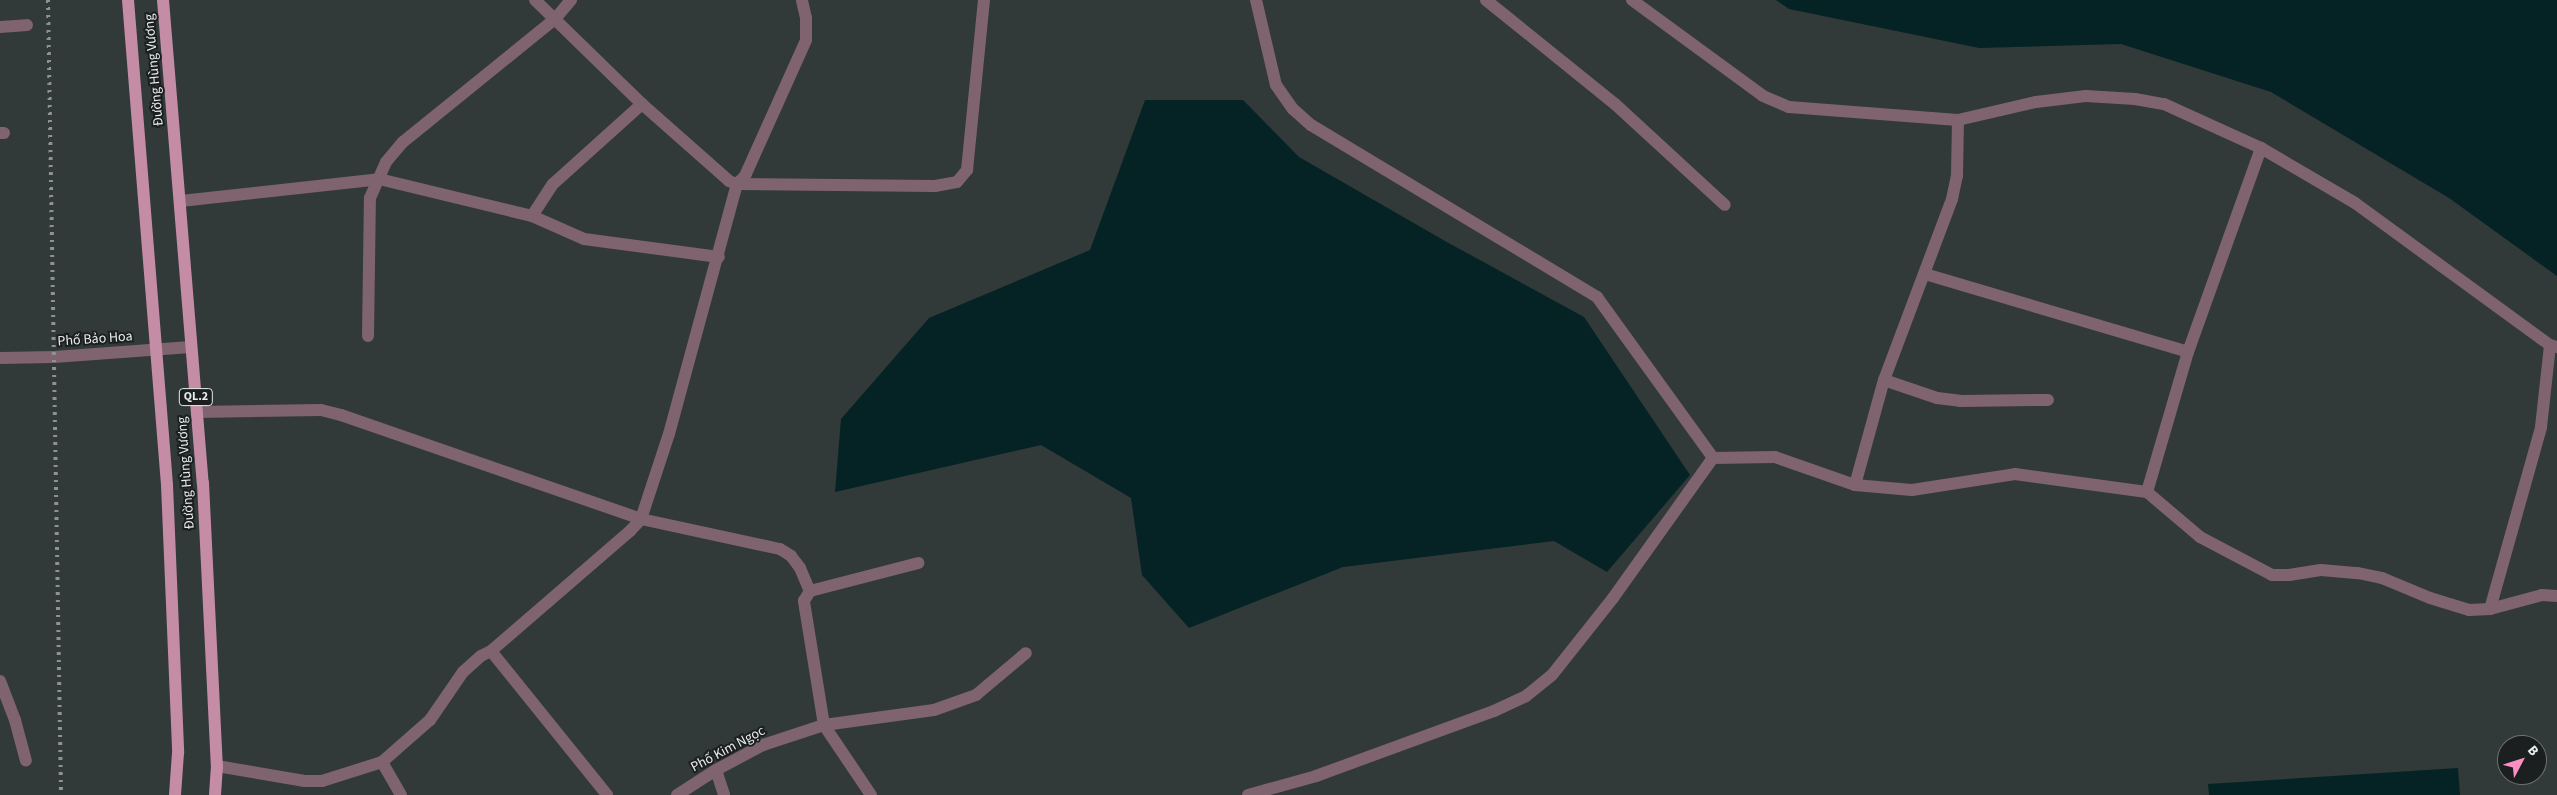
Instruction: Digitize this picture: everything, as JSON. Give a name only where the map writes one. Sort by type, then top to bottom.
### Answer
[{"type":"main road","name":"Đường Hùng Vương","points":[[128,0],[168,505],[178,753],[175,795]]},
{"type":"main road","name":"Đường Hùng Vương","points":[[164,0],[197,412],[217,766],[215,795]]},
{"type":"street","points":[[535,0],[642,104],[729,181],[737,184],[934,186],[957,182],[967,170],[984,0]]},
{"type":"street","points":[[368,336],[370,198],[386,162],[403,142],[555,19],[571,0]]},
{"type":"street","points":[[217,766],[305,781],[322,781],[382,762],[430,720],[463,672],[481,656],[491,651],[630,531],[640,519],[669,434],[719,257],[737,184],[745,176],[806,40],[806,18],[802,0]]},
{"type":"street","points":[[1256,0],[1276,86],[1293,109],[1311,124],[1597,297],[1713,458]]},
{"type":"street","points":[[1486,0],[1615,104],[1725,205]]},
{"type":"street","points":[[1632,0],[1763,96],[1789,107],[1958,120],[2044,101],[2086,96],[2136,98],[2164,104],[2261,148],[2387,225],[2554,346],[2541,426],[2490,609]]},
{"type":"street","points":[[0,27],[27,25]]},
{"type":"street","points":[[532,216],[553,184],[642,104]]},
{"type":"street","points":[[1855,484],[1884,380],[1952,199],[1957,176],[1958,120]]},
{"type":"street","points":[[2148,492],[2188,352],[2261,148]]},
{"type":"street","points":[[181,201],[379,179],[532,216],[584,239],[719,257]]},
{"type":"street","points":[[1925,274],[2188,352]]},
{"type":"street","name":"Phố Bảo Hoa","points":[[0,358],[191,347]]},
{"type":"street","points":[[1884,380],[1945,399],[2048,400]]},
{"type":"street","points":[[197,412],[322,410],[640,519],[780,548],[791,556],[800,568],[810,591]]},
{"type":"street","points":[[1713,458],[1774,457],[1855,484],[1912,490],[2015,474],[2148,492],[2200,537],[2272,575],[2289,575],[2321,570],[2358,573],[2382,578],[2430,598],[2469,610],[2490,609],[2542,595],[2557,596]]},
{"type":"street","points":[[1248,795],[1316,776],[1494,711],[1526,696],[1552,675],[1613,598],[1713,458]]},
{"type":"street","points":[[871,795],[824,726],[804,602],[810,591],[918,563]]},
{"type":"street","points":[[491,651],[607,795]]},
{"type":"street","name":"Phố Kim Ngọc","points":[[677,795],[716,770],[763,745],[824,726],[934,710],[976,695],[1026,653]]},
{"type":"street","points":[[0,681],[15,720],[26,761]]},
{"type":"street","points":[[382,762],[402,795]]},
{"type":"street","points":[[716,770],[724,795]]},
{"type":"water","points":[[1776,0],[2557,0],[2557,276],[2449,198],[2271,92],[2121,44],[1979,48],[1789,9]]},
{"type":"water","points":[[1145,100],[1243,100],[1299,157],[1445,241],[1584,317],[1690,475],[1607,572],[1554,541],[1343,567],[1189,628],[1142,575],[1131,498],[1041,445],[835,492],[841,419],[929,318],[1090,250]]},
{"type":"water","points":[[2458,768],[2460,795],[2209,795],[2208,784]]},
{"type":"railway","points":[[48,0],[61,795]]}]
